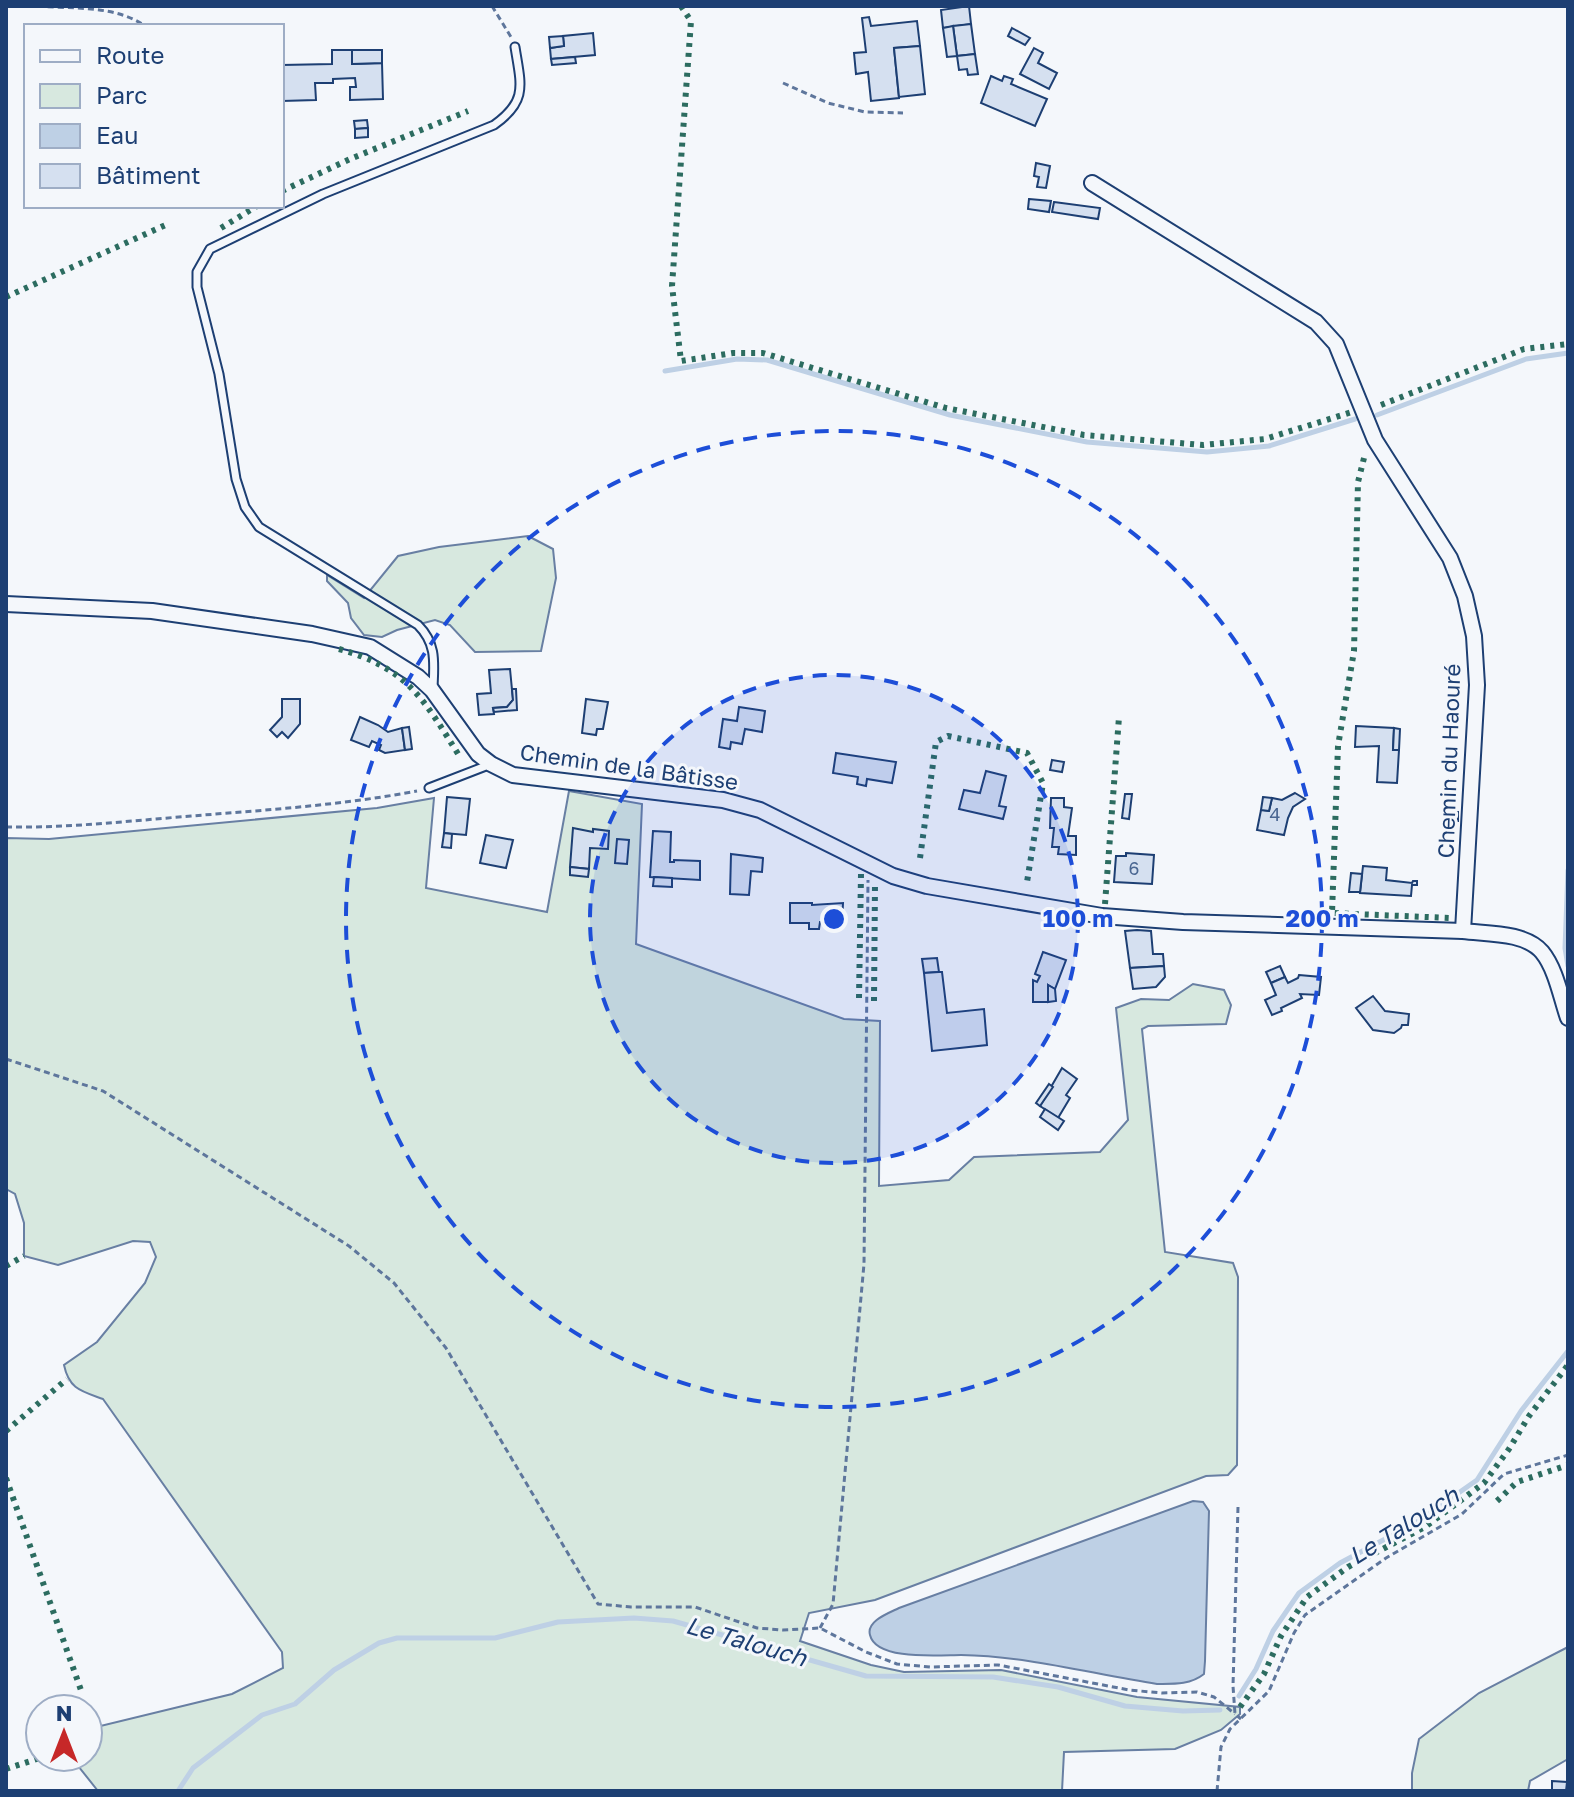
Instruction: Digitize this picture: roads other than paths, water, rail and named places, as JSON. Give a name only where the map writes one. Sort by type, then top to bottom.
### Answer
[{"type":"street","name":"Chemin du Haouré","points":[[1092,183],[1316,322],[1336,344],[1375,440],[1450,558],[1465,596],[1474,636],[1477,685],[1463,931]]},
{"type":"street","name":"Chemin de la Bâtisse","points":[[6,604],[152,611],[312,634],[370,647],[418,677],[432,690],[478,754],[513,775],[723,800],[760,810],[868,865],[927,886],[1102,916],[1183,922],[1463,931],[1509,936],[1542,952],[1568,1018]]},
{"type":"lane","points":[[432,690],[435,655],[427,634],[418,625],[259,527],[245,507],[236,479],[219,374],[197,287],[197,272],[210,249],[224,242],[323,194],[494,125],[513,111],[519,94],[515,47]]},
{"type":"lane","points":[[429,788],[491,764]]},
{"type":"water","points":[[1193,1501],[1203,1502],[1209,1511],[1204,1674],[1193,1680],[1157,1684],[986,1656],[910,1655],[884,1649],[870,1635],[875,1622],[899,1608]]},
{"type":"waterway","points":[[1377,415],[1526,359],[1568,353]]},
{"type":"waterway","points":[[665,371],[737,359],[767,360],[950,415],[1087,442],[1207,452],[1269,446],[1355,419]]},
{"type":"waterway","name":"Le Talouch","points":[[1568,870],[1565,948],[1568,966]]},
{"type":"waterway","name":"Le Talouch","points":[[1239,1696],[1256,1669],[1273,1631],[1299,1593],[1340,1563],[1417,1522],[1477,1480],[1521,1411],[1568,1351]]},
{"type":"waterway","name":"Le Talouch","points":[[178,1791],[193,1768],[262,1715],[295,1704],[334,1670],[379,1643],[397,1638],[495,1638],[558,1622],[634,1618],[673,1621],[866,1676],[993,1677],[1058,1687],[1125,1706],[1183,1711],[1220,1710]]}]
